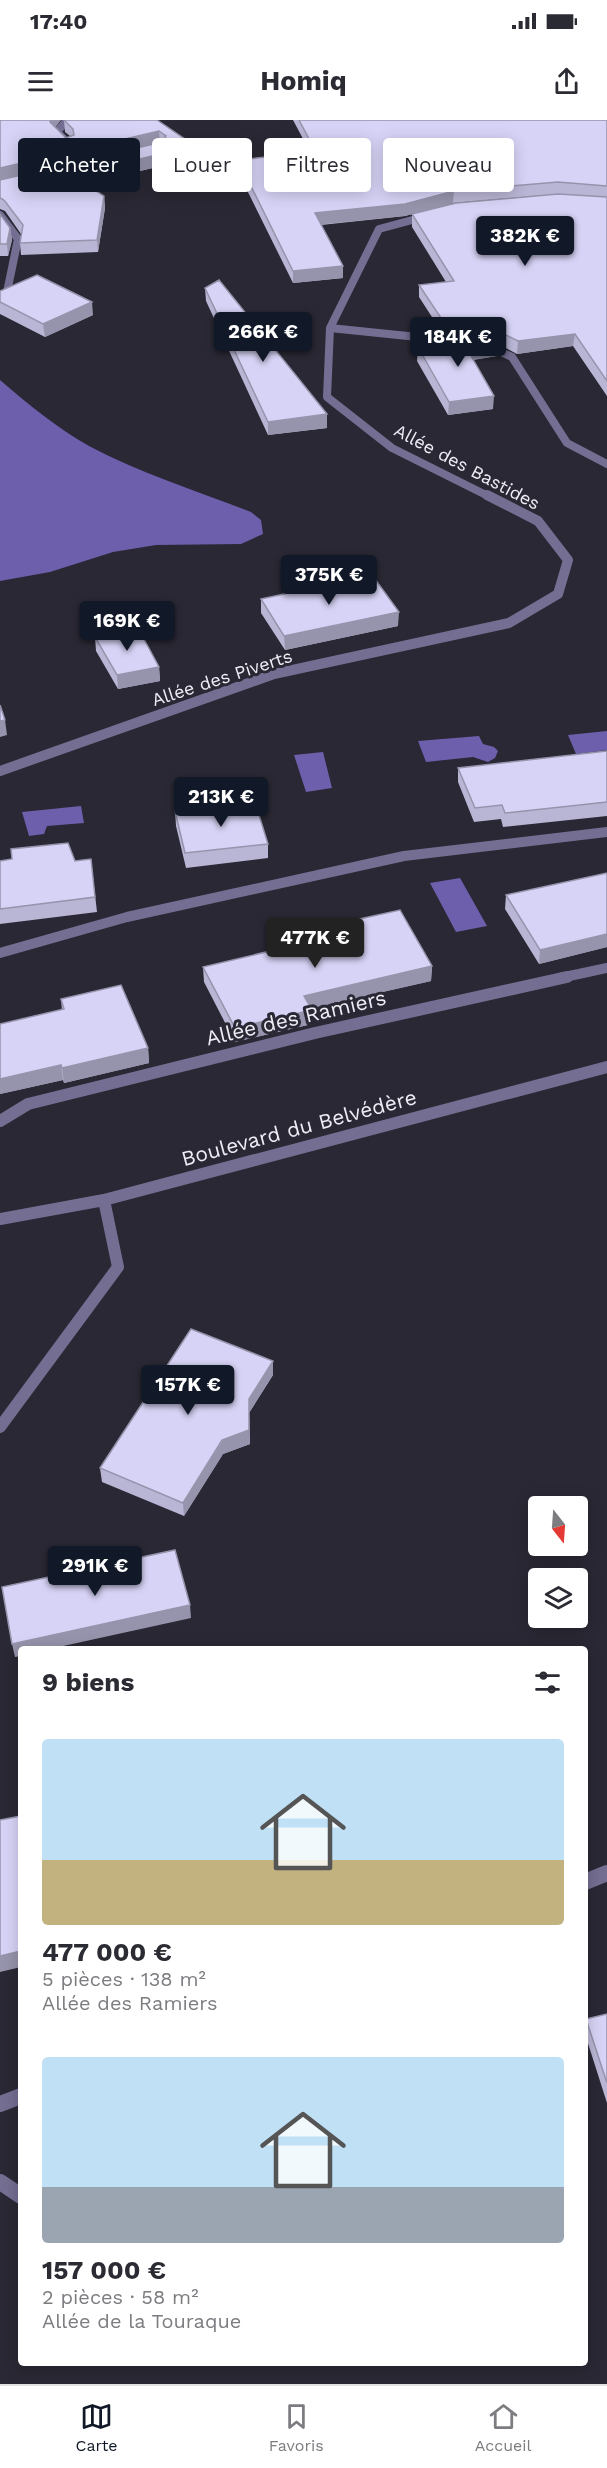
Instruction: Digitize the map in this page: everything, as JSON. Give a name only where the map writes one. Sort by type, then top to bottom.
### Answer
[{"type":"street","points":[[63,138],[57,132],[67,120]]},
{"type":"street","points":[[0,215],[18,239],[7,292]]},
{"type":"street","name":"Allée des Bastides","points":[[432,215],[378,229],[330,328],[327,397],[392,448],[538,521],[568,560],[558,594]]},
{"type":"street","points":[[330,328],[486,344],[513,357],[567,443],[607,464]]},
{"type":"street","name":"Allée des Piverts","points":[[0,771],[274,674],[509,623],[558,594]]},
{"type":"street","points":[[0,953],[127,917],[404,856],[607,832]]},
{"type":"street","name":"Allée des Ramiers","points":[[0,1121],[28,1104],[315,1032],[607,968]]},
{"type":"street","name":"Boulevard du Belvédère","points":[[0,1219],[104,1200],[607,1067]]},
{"type":"street","points":[[0,1427],[118,1267],[104,1200]]},
{"type":"street","points":[[588,1881],[607,1873]]},
{"type":"street","points":[[0,2104],[18,2097]]},
{"type":"street","points":[[0,2182],[18,2194]]},
{"type":"shaded area","points":[[0,380],[54,424],[108,456],[251,512],[261,520],[263,534],[241,544],[156,545],[113,552],[50,572],[0,581]]},
{"type":"shaded area","points":[[607,731],[607,750],[576,754],[568,735]]},
{"type":"shaded area","points":[[479,736],[483,744],[494,747],[498,751],[495,758],[488,762],[473,757],[426,762],[418,741]]},
{"type":"shaded area","points":[[323,752],[332,788],[306,792],[294,755]]},
{"type":"shaded area","points":[[81,806],[84,823],[47,826],[44,834],[29,836],[22,812]]},
{"type":"shaded area","points":[[460,878],[487,926],[456,932],[430,883]]},
{"type":"building","points":[[0,120],[51,120],[50,122],[66,138],[18,138],[18,164],[0,168]]},
{"type":"building","points":[[64,120],[157,120],[183,138],[165,138],[166,136],[159,131],[129,138],[66,138],[74,135],[73,129]]},
{"type":"building","points":[[299,120],[607,120],[607,186],[558,182],[514,186],[514,138],[383,138],[383,192],[450,192],[405,204],[315,213],[343,266],[293,271],[252,188],[252,159],[264,157],[264,192],[371,192],[371,138],[309,138]]},
{"type":"building","points":[[152,144],[152,156],[140,159],[140,147]]},
{"type":"building","points":[[18,176],[18,192],[98,192],[104,196],[97,240],[20,243],[23,225],[0,198],[0,180]]},
{"type":"building","points":[[558,194],[607,197],[607,381],[575,334],[518,341],[488,326],[443,321],[419,285],[454,281],[412,214],[456,203]]},
{"type":"building","points":[[0,214],[10,228],[7,244],[0,244]]},
{"type":"building","points":[[37,275],[92,302],[43,324],[0,302],[0,291]]},
{"type":"building","points":[[219,280],[327,414],[268,422],[205,288]]},
{"type":"building","points":[[452,333],[485,337],[498,343],[466,347],[494,396],[449,402],[418,347],[458,343]]},
{"type":"building","points":[[372,575],[399,612],[284,636],[261,599]]},
{"type":"building","points":[[138,628],[159,667],[117,675],[95,637]]},
{"type":"building","points":[[0,705],[5,720],[0,721]]},
{"type":"building","points":[[607,751],[607,802],[505,813],[502,805],[475,808],[458,768]]},
{"type":"building","points":[[255,802],[268,844],[185,853],[175,811]]},
{"type":"building","points":[[68,843],[75,861],[91,859],[95,897],[0,909],[0,861],[12,859],[11,849]]},
{"type":"building","points":[[607,873],[607,934],[540,950],[506,895]]},
{"type":"building","points":[[400,910],[432,966],[304,996],[312,1010],[235,1028],[203,967],[346,933],[341,923]]},
{"type":"building","points":[[121,985],[148,1048],[62,1068],[61,1065],[0,1079],[0,1024],[64,1009],[61,999]]},
{"type":"building","points":[[191,1329],[273,1361],[249,1399],[249,1430],[222,1440],[183,1503],[100,1468]]},
{"type":"building","points":[[175,1550],[190,1605],[12,1644],[2,1587]]},
{"type":"building","points":[[18,1817],[18,1952],[0,1956],[0,1820]]},
{"type":"building","points":[[607,2014],[607,2083],[588,2025],[588,2019]]}]
